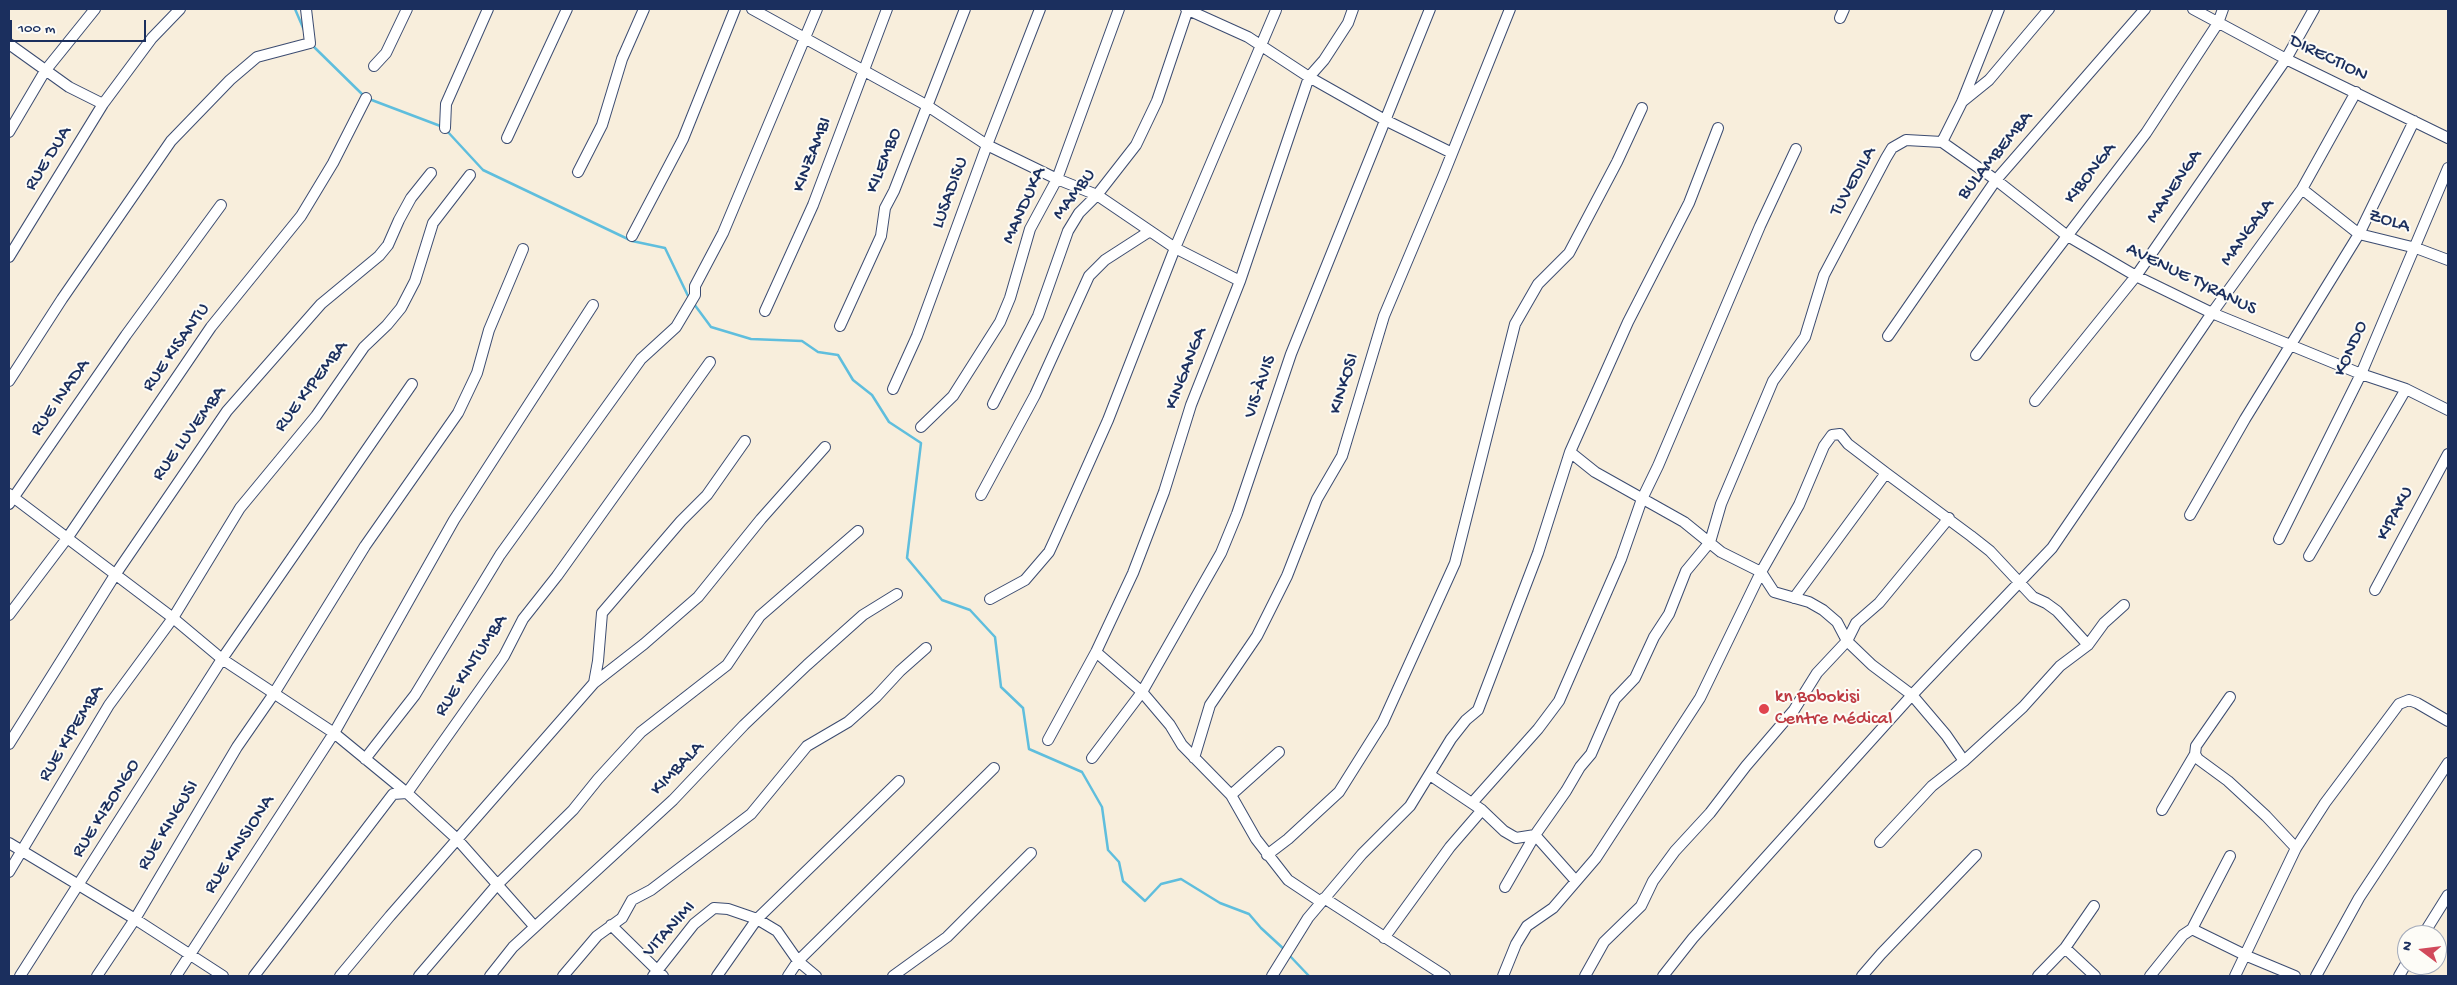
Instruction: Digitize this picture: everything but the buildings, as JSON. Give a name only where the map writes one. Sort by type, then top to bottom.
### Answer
[{"type":"street","points":[[9,132],[45,71],[95,9]]},
{"type":"street","name":"RUE DUA","points":[[9,257],[103,104],[152,38],[180,9]]},
{"type":"street","points":[[9,381],[62,299],[171,141],[223,87],[257,57],[310,43],[306,9]]},
{"type":"street","points":[[374,66],[386,53],[407,9]]},
{"type":"street","points":[[445,128],[446,104],[488,9]]},
{"type":"street","points":[[506,138],[567,9]]},
{"type":"street","points":[[578,172],[602,125],[622,59],[644,9]]},
{"type":"street","points":[[632,236],[684,139],[735,9]]},
{"type":"street","points":[[752,9],[926,105],[987,145],[1057,179],[1097,195],[1175,248],[1240,281]]},
{"type":"street","points":[[365,760],[416,695],[500,555],[641,359],[676,327],[695,295],[695,286],[723,233],[817,9]]},
{"type":"street","name":"KINZAMBI","points":[[765,311],[813,205],[863,70],[888,9]]},
{"type":"street","name":"KILEMBO","points":[[840,326],[881,236],[885,208],[894,191],[964,9]]},
{"type":"street","name":"LUSADISU","points":[[893,388],[917,336],[987,145],[1040,9]]},
{"type":"street","name":"MANDUKA","points":[[921,427],[953,396],[1000,322],[1010,298],[1030,229],[1057,179],[1119,9]]},
{"type":"street","points":[[1187,9],[1260,44],[1309,77],[1385,120],[1452,153]]},
{"type":"street","name":"MAMBU","points":[[992,404],[1038,316],[1068,231],[1079,213],[1097,195],[1136,145],[1157,101],[1187,9]]},
{"type":"street","name":"KINGANGA","points":[[1048,740],[1096,652],[1133,573],[1164,492],[1191,406],[1240,281],[1309,77],[1324,60],[1348,23],[1353,9]]},
{"type":"street","name":"VIS-ÀVIS","points":[[1092,758],[1142,692],[1229,535],[1291,354],[1430,9]]},
{"type":"street","name":"KINKOSI","points":[[1194,758],[1210,705],[1257,636],[1287,576],[1317,499],[1342,456],[1384,316],[1510,9]]},
{"type":"street","points":[[1942,142],[1962,102],[1999,9]]},
{"type":"street","points":[[1962,102],[1990,80],[2049,9]]},
{"type":"street","name":"BULAMBEMBA","points":[[1888,336],[1996,180],[2145,9]]},
{"type":"street","name":"DIRECTION","points":[[2193,9],[2286,59],[2448,138]]},
{"type":"street","name":"KIBONGA","points":[[1976,355],[2066,235],[2146,133],[2218,23],[2224,9]]},
{"type":"street","name":"MANENGA","points":[[2035,401],[2136,276],[2286,59],[2314,9]]},
{"type":"street","points":[[990,599],[1025,580],[1049,552],[1108,420],[1175,248],[1276,10]]},
{"type":"street","points":[[9,44],[69,87],[103,104]]},
{"type":"street","name":"MANGALA","points":[[1662,976],[1693,938],[1912,696],[2052,548],[2212,313],[2302,189],[2356,92]]},
{"type":"street","name":"RUE KISANTU","points":[[9,614],[68,537],[211,327],[301,216],[333,163],[366,98]]},
{"type":"street","points":[[1267,855],[1288,839],[1339,792],[1383,722],[1455,563],[1515,324],[1538,284],[1568,253],[1617,162],[1642,108]]},
{"type":"street","points":[[2190,515],[2244,419],[2359,234],[2414,122]]},
{"type":"street","points":[[1273,975],[1308,918],[1362,854],[1410,806],[1451,739],[1480,705],[1538,553],[1570,452],[1628,322],[1688,203],[1718,128]]},
{"type":"street","name":"TUVEDILA","points":[[1710,542],[1721,504],[1773,380],[1805,337],[1824,275],[1892,148],[1906,140],[1942,142]]},
{"type":"street","name":"AVENUE TYRANUS","points":[[1942,142],[1996,180],[2066,235],[2136,276],[2212,313],[2361,374],[2406,389],[2448,410]]},
{"type":"street","points":[[1472,803],[1538,729],[1559,701],[1621,559],[1642,499],[1658,466],[1760,226],[1796,149]]},
{"type":"street","name":"KONDO","points":[[2279,539],[2361,374],[2416,248],[2448,168]]},
{"type":"street","name":"RUE LUVEMBA","points":[[9,744],[115,575],[227,412],[322,304],[380,256],[388,245],[398,220],[411,198],[431,173]]},
{"type":"street","name":"RUE KIPEMBA","points":[[9,872],[109,705],[173,618],[240,508],[316,416],[364,347],[387,325],[401,308],[416,281],[433,223],[470,175]]},
{"type":"street","name":"ZOLA","points":[[2302,189],[2359,234],[2416,248],[2448,260]]},
{"type":"street","name":"RUE INADA","points":[[10,498],[221,204]]},
{"type":"street","points":[[981,495],[1035,395],[1089,276],[1105,260],[1150,231]]},
{"type":"street","name":"RUE KINGUSI","points":[[98,976],[135,919],[237,747],[273,694],[365,546],[458,413],[477,373],[489,330],[523,249]]},
{"type":"street","name":"RUE KINSIONA","points":[[176,976],[334,733],[454,520],[593,306]]},
{"type":"street","name":"RUE KINTUMBA","points":[[407,793],[504,656],[523,619],[557,576],[710,362]]},
{"type":"street","name":"RUE KIZONGO","points":[[20,976],[80,885],[222,659],[412,384]]},
{"type":"street","points":[[2309,556],[2406,389]]},
{"type":"street","points":[[1503,976],[1516,944],[1527,926],[1553,908],[1596,858],[1700,698],[1761,572],[1799,505],[1824,446],[1832,435],[1840,434],[1848,444],[1949,518],[1990,552],[2033,597],[2057,611],[2088,645]]},
{"type":"street","points":[[594,684],[602,613],[680,521],[706,495],[745,441]]},
{"type":"street","points":[[340,976],[594,684],[644,644],[698,596],[761,519],[825,447]]},
{"type":"street","points":[[1570,452],[1595,472],[1684,522],[1729,557],[1761,572],[1774,592],[1809,602],[1823,610],[1837,622],[1847,641],[1872,665],[1912,696],[1946,735],[1964,761]]},
{"type":"street","name":"KIPAKU","points":[[2375,590],[2448,454]]},
{"type":"street","points":[[1794,598],[1886,473]]},
{"type":"street","points":[[10,498],[68,537],[173,618],[222,659],[334,733],[407,793],[457,840],[496,886],[523,912],[534,926]]},
{"type":"street","points":[[1585,976],[1604,942],[1641,906],[1653,882],[1675,851],[1710,813],[1746,766],[1794,710],[1828,660],[1847,641],[1856,624],[1879,603],[1949,518]]},
{"type":"street","points":[[419,976],[496,886],[573,810],[598,778],[641,732],[727,666],[760,616],[858,531]]},
{"type":"street","points":[[1504,887],[1580,766],[1591,754],[1615,698],[1635,678],[1654,637],[1669,614],[1686,570],[1710,542]]},
{"type":"street","name":"KIMBALA","points":[[490,976],[513,946],[673,800],[744,725],[807,664],[863,615],[897,594]]},
{"type":"street","points":[[1880,842],[1932,786],[1964,761],[2023,707],[2060,666],[2088,645],[2104,622],[2124,605]]},
{"type":"street","points":[[563,976],[592,942],[622,918],[632,900],[651,890],[751,814],[807,746],[848,722],[876,698],[900,671],[926,648]]},
{"type":"street","points":[[1096,652],[1142,692],[1194,758],[1231,795],[1267,855],[1288,880],[1445,976]]},
{"type":"street","points":[[2230,697],[2196,746],[2198,759],[2228,781],[2266,816],[2296,848]]},
{"type":"street","points":[[2235,976],[2247,956],[2296,848],[2325,803],[2399,704],[2409,700],[2448,721]]},
{"type":"street","points":[[1231,795],[1279,752]]},
{"type":"street","points":[[2162,810],[2196,754]]},
{"type":"street","points":[[2316,976],[2358,898],[2448,763]]},
{"type":"street","points":[[788,976],[798,962],[994,768]]},
{"type":"street","points":[[1430,775],[1482,810],[1504,831],[1516,838],[1535,835]]},
{"type":"street","points":[[717,976],[756,919],[899,781]]},
{"type":"street","points":[[254,976],[392,794],[407,793]]},
{"type":"street","points":[[1384,938],[1450,847],[1482,810]]},
{"type":"street","points":[[1535,835],[1576,880]]},
{"type":"street","points":[[9,844],[80,885],[223,976]]},
{"type":"street","points":[[893,976],[947,937],[1031,853]]},
{"type":"street","points":[[1862,976],[1976,855]]},
{"type":"street","points":[[2150,976],[2183,935],[2192,929],[2230,856]]},
{"type":"street","points":[[2429,925],[2448,895]]},
{"type":"street","points":[[2038,976],[2065,948],[2094,906]]},
{"type":"street","name":"VITANIMI","points":[[658,974],[670,953],[694,924],[714,908],[728,909],[756,919]]},
{"type":"street","points":[[756,919],[778,931],[798,962],[816,976]]},
{"type":"street","points":[[611,925],[658,974]]},
{"type":"street","points":[[2192,929],[2247,956],[2295,976]]},
{"type":"street","points":[[2065,948],[2095,976]]},
{"type":"waterway","points":[[295,9],[304,30]]},
{"type":"waterway","points":[[313,46],[364,96]]},
{"type":"waterway","points":[[369,99],[443,127]]},
{"type":"waterway","points":[[447,131],[483,170],[632,241],[665,248],[689,298]]},
{"type":"waterway","points":[[694,304],[711,327],[751,339],[802,341],[818,352],[838,355],[853,380],[872,395],[889,422],[921,443],[907,558],[942,600],[970,610],[995,637],[1001,687],[1023,708],[1029,749],[1082,772],[1102,807],[1108,850],[1119,862],[1123,881],[1145,901],[1161,884],[1181,879],[1220,903],[1249,914],[1286,951]]},
{"type":"waterway","points":[[1289,955],[1309,976]]},
{"type":"place","name":"kn Bobokisi Centre Médical","points":[[1764,709]]}]
